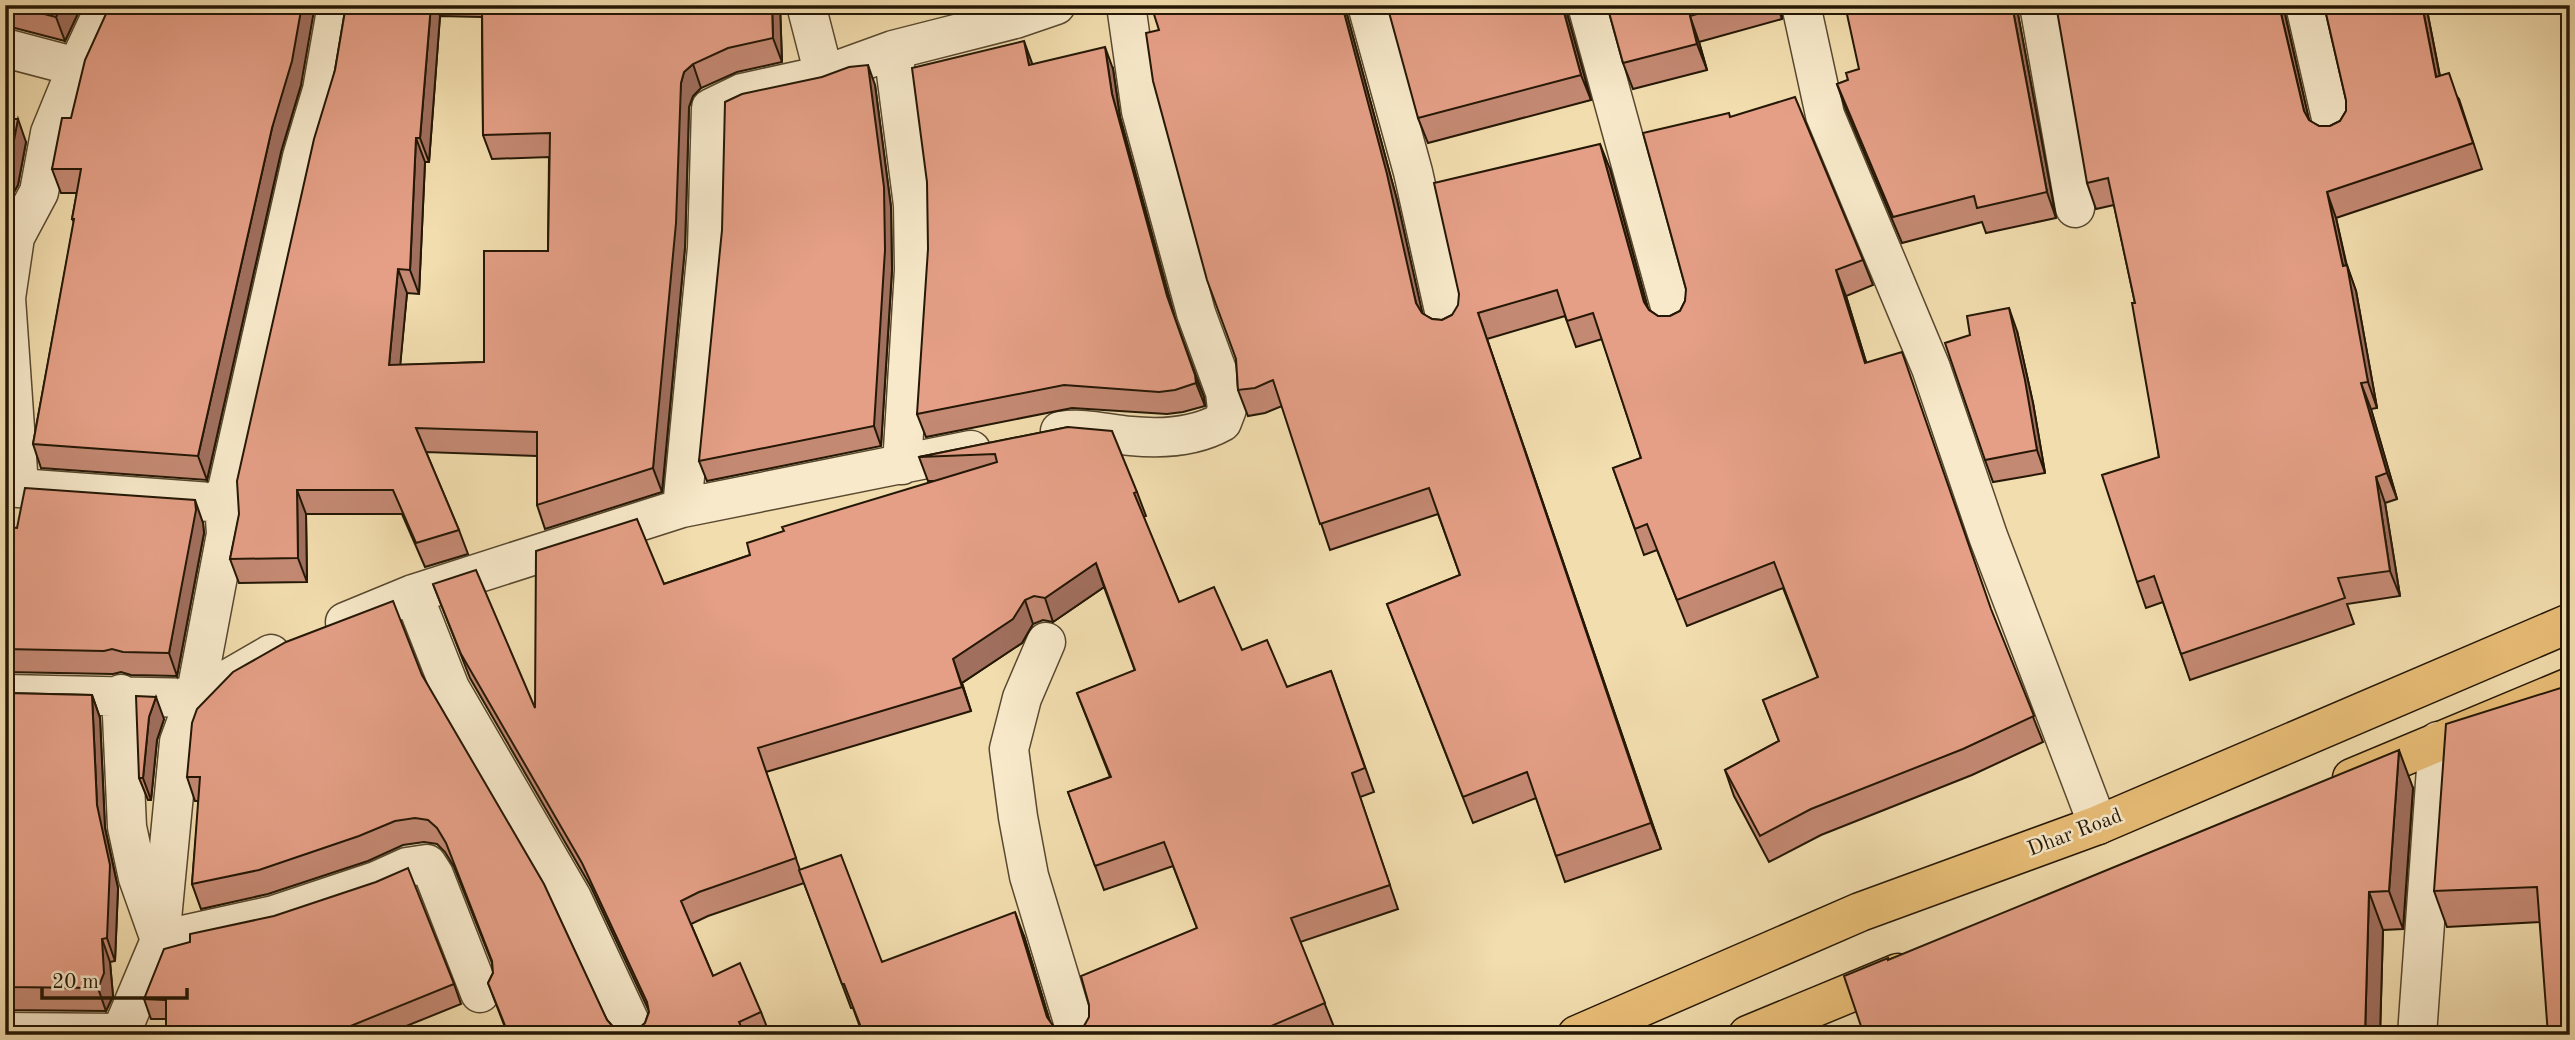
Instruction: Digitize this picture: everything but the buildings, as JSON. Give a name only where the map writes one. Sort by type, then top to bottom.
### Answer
[{"type":"main road","name":"Dhar Road","points":[[1577,1035],[1860,912],[2098,825],[2570,623]]},
{"type":"main road","points":[[2324,790],[2570,687]]},
{"type":"main road","points":[[1748,1035],[1932,959]]},
{"type":"street","points":[[106,5],[76,67],[50,133],[38,192],[15,237],[6,298],[12,487],[224,503]]},
{"type":"street","points":[[5,1032],[121,1034],[160,940],[179,742],[195,698],[226,534],[224,503],[302,157],[322,90],[337,5]]},
{"type":"street","points":[[806,5],[824,75]]},
{"type":"street","points":[[682,508],[707,248],[711,108],[742,93],[824,75],[893,50],[1015,19],[1056,5]]},
{"type":"street","points":[[5,694],[121,694],[195,698],[304,638],[413,594],[682,508],[1076,429],[1131,436],[1178,436],[1210,429],[1222,422],[1227,409],[1226,392],[1196,313],[1140,111],[1126,5]]},
{"type":"street","points":[[1367,5],[1413,172],[1447,324]]},
{"type":"street","points":[[1587,5],[1674,321]]},
{"type":"street","points":[[1801,5],[1825,115],[1931,368],[1988,536],[2098,825]]},
{"type":"street","points":[[2039,5],[2075,208]]},
{"type":"street","points":[[2305,5],[2334,131]]},
{"type":"street","points":[[5,48],[76,67]]},
{"type":"street","points":[[893,50],[912,205],[914,270],[902,465]]},
{"type":"street","points":[[413,594],[450,688],[572,898],[636,1035]]},
{"type":"street","points":[[1046,642],[1022,698],[1009,749],[1018,817],[1030,876],[1077,1035]]},
{"type":"street","points":[[121,694],[127,827],[138,878],[160,940]]},
{"type":"street","points":[[2417,1035],[2438,741]]},
{"type":"street","points":[[160,940],[274,915],[376,881],[407,867],[427,864],[434,875],[480,993]]}]
